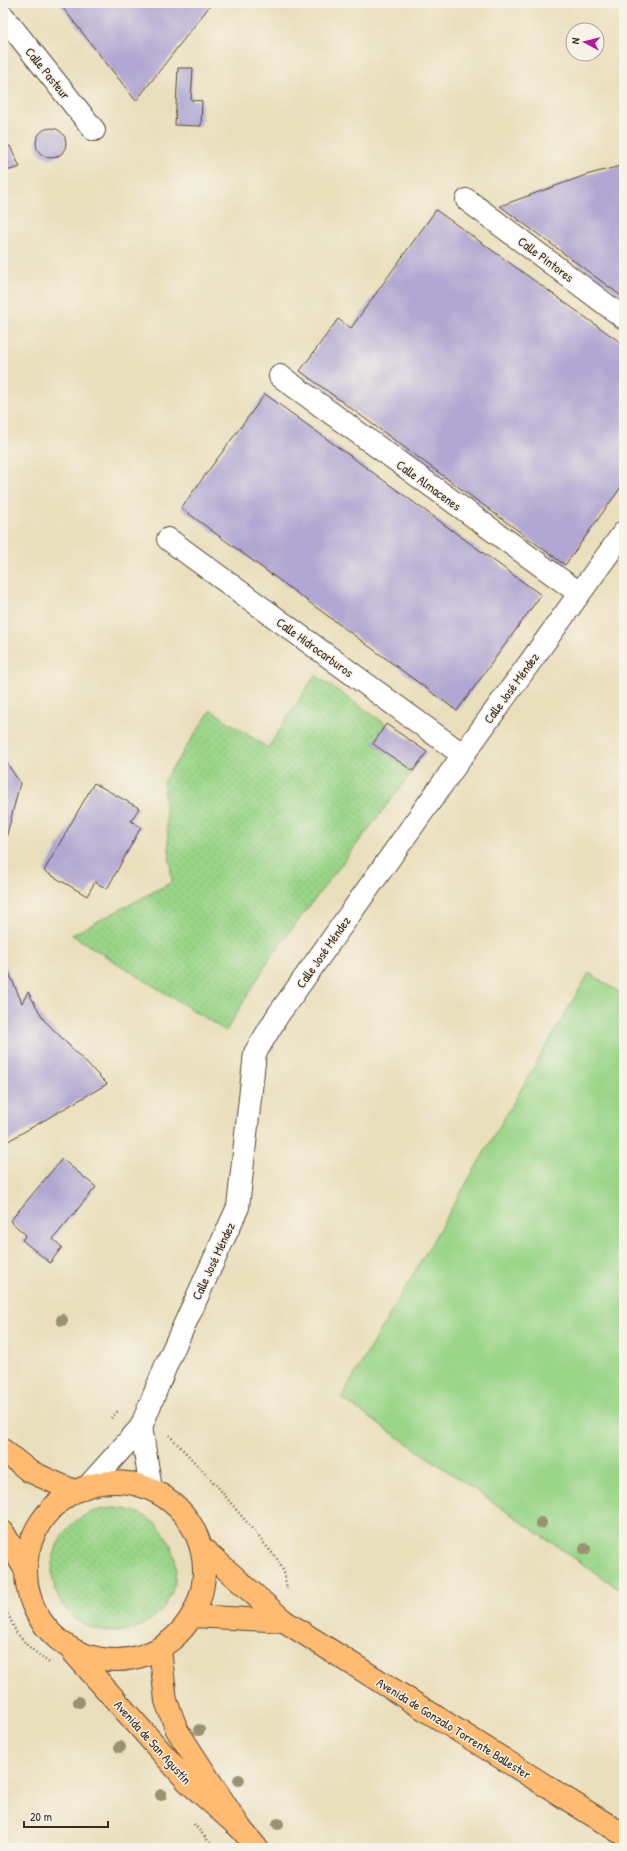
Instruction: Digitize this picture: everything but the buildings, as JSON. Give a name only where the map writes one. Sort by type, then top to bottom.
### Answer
[{"type":"main road","points":[[3,1450],[29,1471],[82,1488]]},
{"type":"main road","points":[[121,1481],[151,1489],[173,1503],[191,1523],[201,1547],[205,1571],[202,1594],[193,1616],[173,1640],[160,1649],[131,1660],[100,1660],[71,1650],[46,1629],[30,1600],[25,1569],[32,1537],[49,1510],[82,1488],[121,1481]]},
{"type":"main road","points":[[3,1532],[25,1569]]},
{"type":"main road","name":"Avenida de Gonzalo Torrente Ballester","points":[[201,1547],[284,1621],[624,1835]]},
{"type":"main road","name":"Avenida de Gonzalo Torrente Ballester","points":[[193,1616],[284,1621]]},
{"type":"main road","name":"Avenida de San Agustín","points":[[160,1649],[166,1701],[177,1730],[241,1829],[257,1848]]},
{"type":"main road","name":"Avenida de San Agustín","points":[[71,1650],[188,1782],[241,1829]]},
{"type":"street","name":"Calle Pasteur","points":[[3,16],[94,130]]},
{"type":"street","name":"Calle Pintores","points":[[467,200],[624,318]]},
{"type":"street","name":"Calle Almacenes","points":[[280,376],[579,593]]},
{"type":"street","name":"Calle José Méndez","points":[[82,1488],[143,1424],[167,1362],[238,1207],[255,1052],[278,1016],[463,755],[624,532]]},
{"type":"street","name":"Calle Hidrocarburos","points":[[168,539],[463,755]]},
{"type":"street","points":[[143,1424],[151,1489]]},
{"type":"path","points":[[111,1418],[117,1412],[143,1424],[162,1428],[179,1444],[250,1525],[284,1572],[288,1592]]},
{"type":"green space","points":[[315,675],[386,724],[373,744],[413,771],[272,955],[226,1031],[72,935],[172,882],[163,782],[211,710],[268,748]]},
{"type":"green space","points":[[589,973],[624,995],[624,1592],[341,1398]]},
{"type":"green space","points":[[120,1508],[138,1512],[149,1518],[162,1530],[172,1546],[176,1570],[172,1594],[166,1605],[154,1618],[132,1630],[108,1632],[90,1628],[79,1622],[66,1610],[54,1588],[52,1564],[56,1546],[62,1535],[74,1522],[96,1510]]}]
